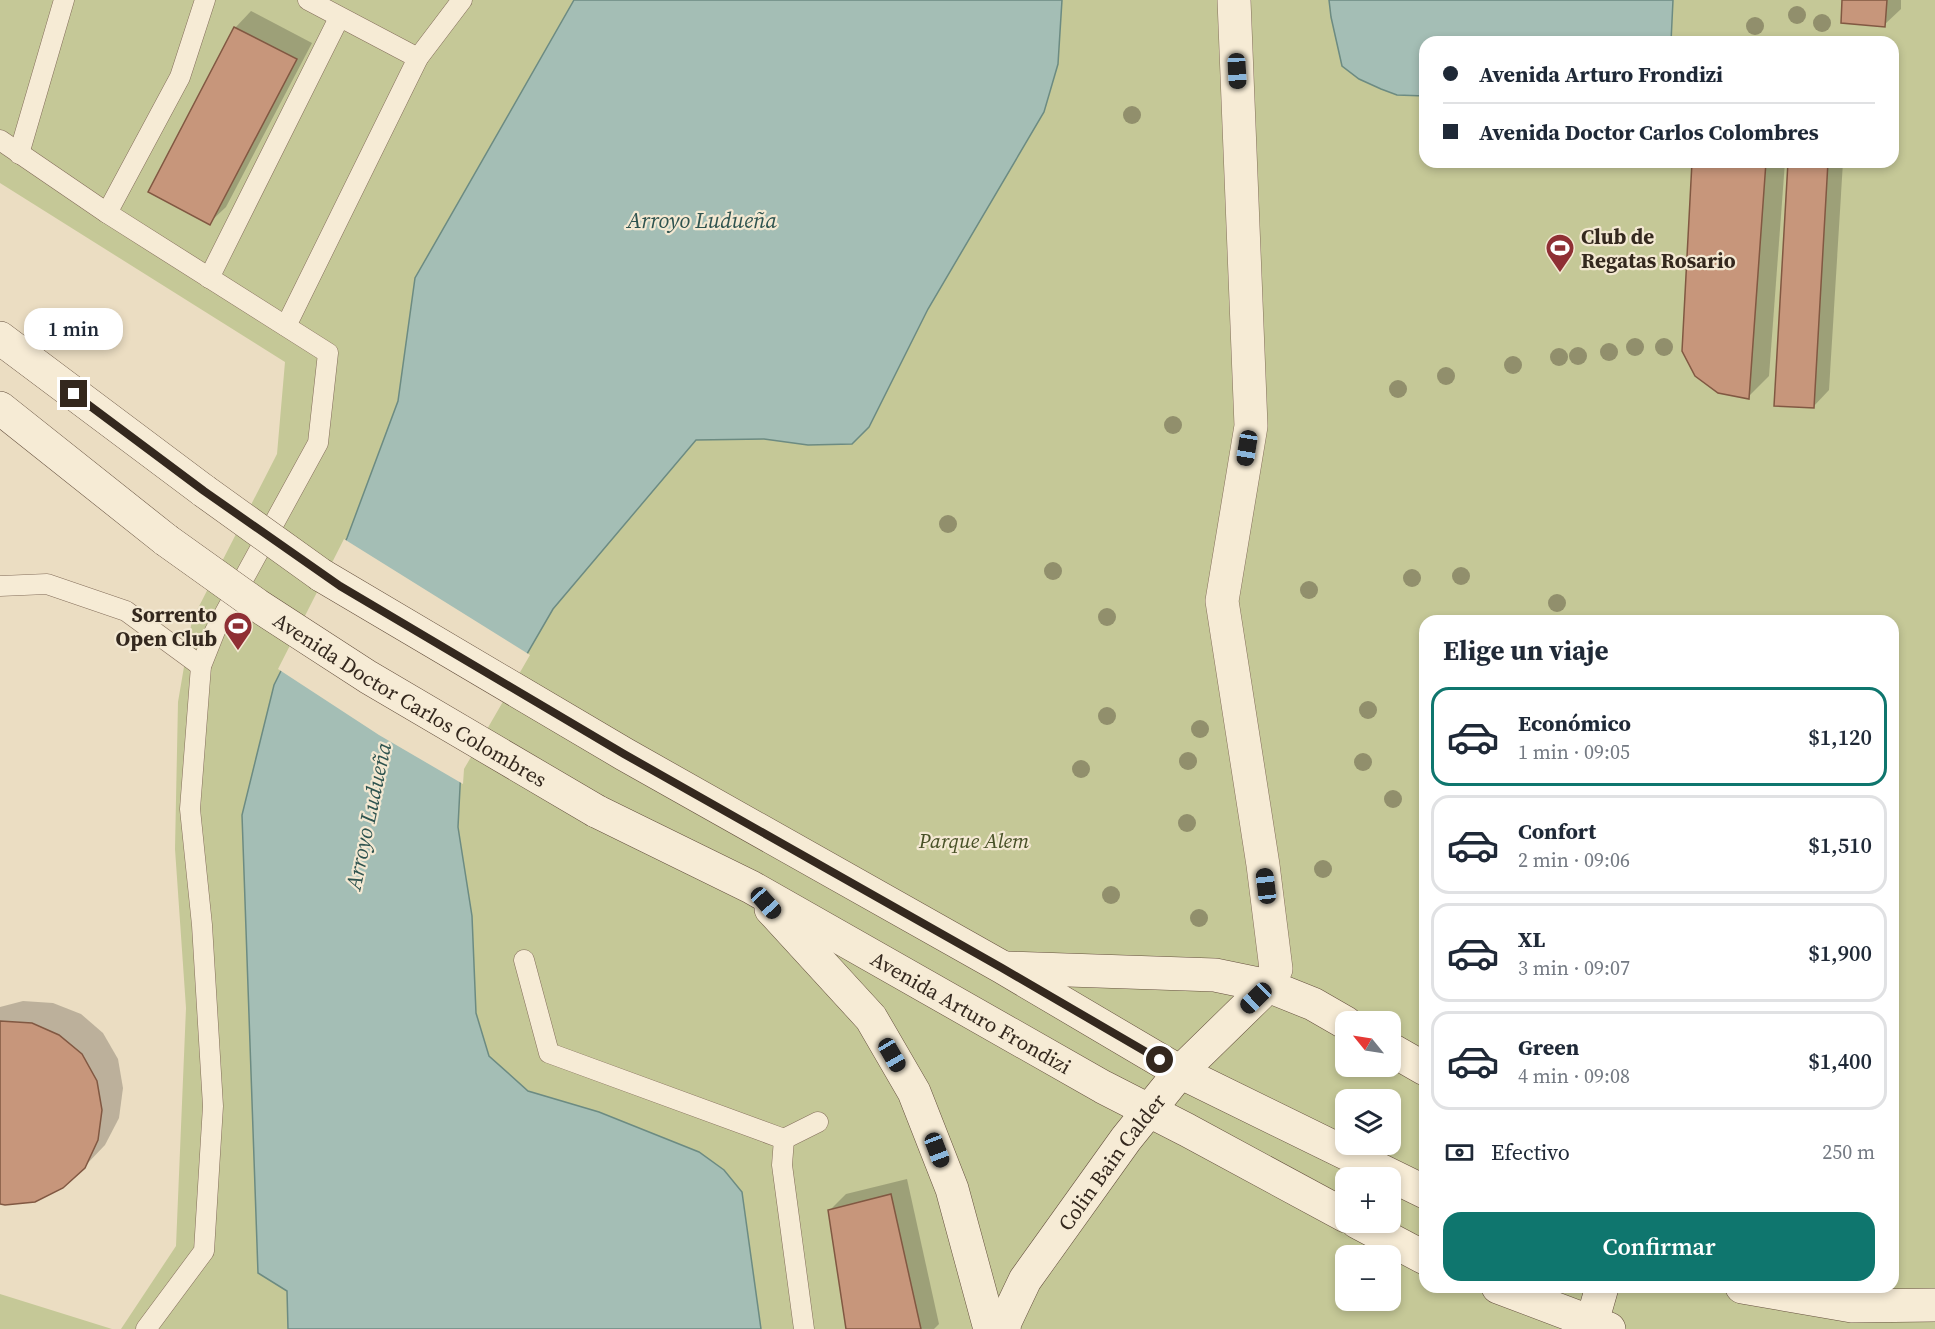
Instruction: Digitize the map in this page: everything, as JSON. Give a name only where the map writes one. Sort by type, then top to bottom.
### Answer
[{"type":"main road","points":[[1234,0],[1251,426],[1222,601],[1275,957],[1276,969],[1268,986]]},
{"type":"main road","points":[[0,338],[204,491],[321,575],[624,754],[1002,968],[1180,1072],[1419,1189]]},
{"type":"main road","name":"Avenida Doctor Carlos Colombres","points":[[0,408],[166,540],[256,605],[368,677],[596,811]]},
{"type":"main road","name":"Avenida Arturo Frondizi","points":[[596,811],[751,887],[1102,1087],[1335,1210]]},
{"type":"main road","points":[[751,887],[871,1018],[914,1092],[952,1189],[990,1329]]},
{"type":"main road","points":[[1002,968],[1215,975],[1268,986],[1313,1004],[1335,1017]]},
{"type":"main road","name":"Colin Bain Calder","points":[[1004,1329],[1005,1322],[1025,1280],[1148,1110],[1180,1072],[1268,986]]},
{"type":"main road","points":[[1401,1055],[1419,1066]]},
{"type":"main road","points":[[1378,1233],[1419,1255]]},
{"type":"main road","points":[[1513,1293],[1597,1327],[1601,1293]]},
{"type":"main road","points":[[1777,1293],[1852,1306],[1935,1305]]},
{"type":"main road","points":[[1825,1293],[1852,1306]]},
{"type":"lane","points":[[19,154],[64,0]]},
{"type":"lane","points":[[108,213],[180,77],[205,0]]},
{"type":"lane","points":[[308,0],[418,58]]},
{"type":"lane","points":[[286,326],[418,58],[462,0]]},
{"type":"lane","points":[[209,278],[339,18]]},
{"type":"lane","points":[[0,140],[108,213],[328,353],[318,442],[215,632],[201,666],[190,809],[202,925],[213,1106],[204,1251],[146,1329]]},
{"type":"lane","points":[[0,586],[47,584],[126,611],[201,666]]},
{"type":"lane","points":[[524,960],[549,1053],[784,1139],[818,1122]]},
{"type":"lane","points":[[784,1139],[782,1165],[804,1329]]},
{"type":"green space","name":"Sorrento Open Club","points":[[0,0],[574,0],[415,278],[398,401],[347,538],[287,1291],[288,1329],[121,1329],[176,1246],[186,1008],[175,849],[178,702],[192,620],[277,454],[285,362],[0,183]]},
{"type":"green space","name":"Parque Alem","points":[[884,0],[1329,0],[1331,17],[1359,79],[1397,95],[1419,96],[1419,168],[1899,168],[1899,36],[1671,36],[1673,0],[1935,0],[1935,1329],[761,1329],[742,1192],[724,1170],[699,1152],[599,1112],[528,1091],[489,1057],[476,1013],[472,916],[458,827],[461,768],[553,609],[696,440]]},
{"type":"green space","points":[[0,1294],[112,1329],[0,1329]]},
{"type":"water","name":"Arroyo Ludueña","points":[[574,0],[1062,0],[1058,64],[1044,112],[928,309],[869,427],[852,444],[808,445],[764,439],[696,440],[553,609],[461,768],[458,827],[472,916],[476,1013],[489,1056],[528,1091],[599,1112],[699,1152],[724,1170],[742,1192],[761,1329],[288,1329],[287,1291],[258,1273],[242,815],[274,685],[347,538],[398,401],[415,278]]},
{"type":"water","points":[[1329,0],[1673,0],[1671,36],[1419,36],[1419,96],[1397,95],[1381,89],[1359,79],[1342,66]]},
{"type":"pier","points":[[344,539],[530,655],[464,769],[463,784],[379,735],[278,669]]},
{"type":"building","points":[[1842,0],[1887,0],[1885,27],[1841,23]]},
{"type":"building","points":[[234,27],[297,59],[210,225],[148,192]]},
{"type":"building","points":[[1692,168],[1766,168],[1749,399],[1718,393],[1695,376],[1682,351]]},
{"type":"building","points":[[1788,168],[1828,168],[1814,408],[1774,406]]},
{"type":"building","points":[[0,1021],[32,1023],[59,1035],[82,1054],[97,1081],[102,1110],[98,1140],[85,1168],[63,1188],[35,1202],[0,1204]]},
{"type":"building","points":[[891,1194],[921,1329],[846,1329],[828,1210]]},
{"type":"place","name":"Club de Regatas Rosario","points":[[1560,274]]},
{"type":"place","name":"Sorrento Open Club","points":[[238,652]]},
{"type":"route","points":[[74,394],[321,575],[624,754],[1160,1060]]}]
